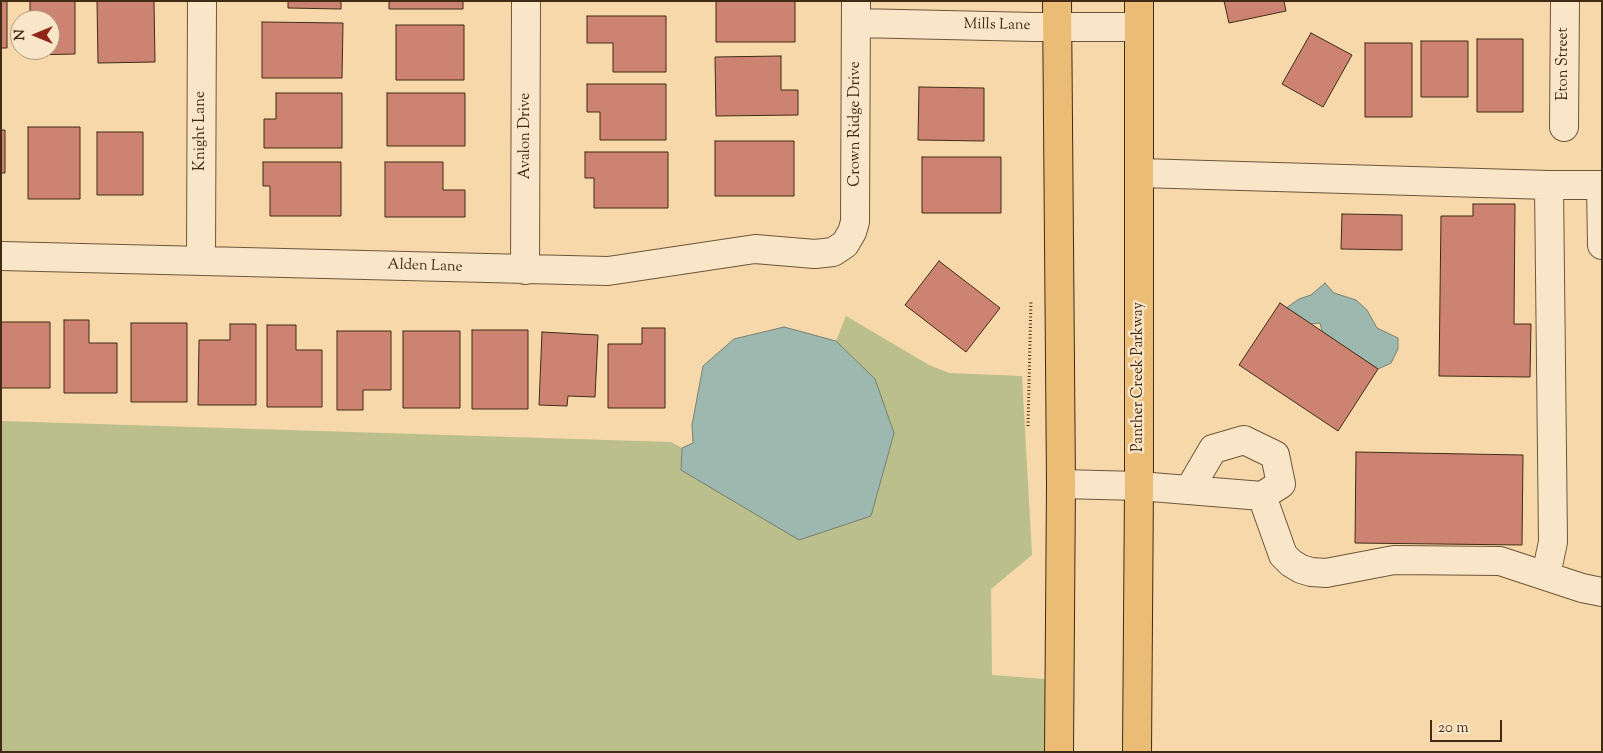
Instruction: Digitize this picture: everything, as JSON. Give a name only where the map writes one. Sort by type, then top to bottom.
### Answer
[{"type":"main road","points":[[1057,14],[1060,484],[1059,752]]},
{"type":"main road","name":"Panther Creek Parkway","points":[[1136,752],[1139,486],[1139,14]]},
{"type":"street","name":"Knight Lane","points":[[201,261],[202,1]]},
{"type":"street","name":"Avalon Drive","points":[[525,270],[526,1]]},
{"type":"street","name":"Eton Street","points":[[1564,1],[1564,127]]},
{"type":"street","name":"Mills Lane","points":[[856,12],[1139,14]]},
{"type":"street","name":"Crown Ridge Drive","points":[[845,244],[855,222],[856,12]]},
{"type":"street","points":[[1140,173],[1601,185],[1602,245]]},
{"type":"street","points":[[1546,575],[1553,542],[1549,185]]},
{"type":"street","name":"Alden Lane","points":[[1,256],[608,271],[755,249],[815,254],[827,253],[836,251],[845,244]]},
{"type":"street","points":[[1060,484],[1139,486],[1262,496],[1281,484],[1275,455],[1244,440],[1213,449],[1189,490]]},
{"type":"street","points":[[1262,496],[1283,555],[1291,563],[1311,572],[1326,573],[1406,559],[1500,561],[1582,588],[1602,592]]},
{"type":"green space","points":[[846,316],[929,365],[949,373],[1022,376],[1032,555],[991,589],[992,675],[1045,679],[1045,752],[1,752],[1,421],[671,442],[682,448],[681,470],[875,379],[836,341]]},
{"type":"water","points":[[1325,283],[1334,293],[1356,300],[1367,310],[1377,328],[1398,338],[1398,349],[1391,363],[1378,369],[1359,356],[1340,356],[1325,343],[1320,323],[1310,324],[1279,313],[1299,299],[1311,295]]},
{"type":"water","points":[[784,327],[836,341],[875,379],[894,433],[871,516],[799,540],[681,470],[682,448],[693,443],[692,425],[703,366],[734,339]]},
{"type":"building","points":[[1,1],[7,1],[7,48],[1,48]]},
{"type":"building","points":[[30,1],[75,1],[75,54],[60,54],[60,10],[30,10]]},
{"type":"building","points":[[97,1],[154,1],[155,62],[98,63]]},
{"type":"building","points":[[288,1],[341,1],[341,9],[288,8]]},
{"type":"building","points":[[389,1],[463,1],[463,9],[389,9]]},
{"type":"building","points":[[716,1],[795,1],[795,42],[716,42]]},
{"type":"building","points":[[1224,1],[1284,1],[1286,11],[1229,23]]},
{"type":"building","points":[[587,16],[666,16],[666,72],[613,72],[613,43],[587,43]]},
{"type":"building","points":[[262,22],[343,23],[342,78],[262,78]]},
{"type":"building","points":[[396,25],[464,25],[464,80],[396,80]]},
{"type":"building","points":[[1311,33],[1352,55],[1323,107],[1282,84]]},
{"type":"building","points":[[1477,39],[1523,39],[1523,112],[1477,112]]},
{"type":"building","points":[[1421,41],[1468,41],[1468,97],[1421,97]]},
{"type":"building","points":[[1365,43],[1412,43],[1412,117],[1365,117]]},
{"type":"building","points":[[781,56],[781,90],[798,90],[798,115],[716,116],[715,57]]},
{"type":"building","points":[[587,84],[666,84],[666,140],[600,140],[600,112],[587,112]]},
{"type":"building","points":[[919,87],[984,88],[984,141],[918,140]]},
{"type":"building","points":[[276,93],[342,93],[342,148],[264,148],[264,119],[276,119]]},
{"type":"building","points":[[387,93],[465,93],[465,146],[387,146]]},
{"type":"building","points":[[28,127],[80,127],[80,199],[28,199]]},
{"type":"building","points":[[1,130],[5,130],[5,173],[1,173]]},
{"type":"building","points":[[97,132],[143,132],[143,195],[97,195]]},
{"type":"building","points":[[715,141],[794,141],[794,196],[715,196]]},
{"type":"building","points":[[585,152],[668,152],[668,208],[594,208],[594,178],[585,178]]},
{"type":"building","points":[[922,157],[1001,157],[1001,213],[922,213]]},
{"type":"building","points":[[263,162],[341,162],[341,216],[270,216],[270,186],[263,186]]},
{"type":"building","points":[[385,162],[443,162],[443,190],[465,190],[465,217],[385,217]]},
{"type":"building","points":[[1473,204],[1515,204],[1514,324],[1531,324],[1530,377],[1439,376],[1441,216],[1473,216]]},
{"type":"building","points":[[1342,214],[1402,215],[1402,250],[1341,249]]},
{"type":"building","points":[[939,261],[1000,308],[966,352],[905,305]]},
{"type":"building","points":[[1280,303],[1378,369],[1338,431],[1239,365]]},
{"type":"building","points":[[64,320],[89,320],[89,343],[117,343],[117,393],[64,393]]},
{"type":"building","points":[[1,322],[50,322],[50,388],[1,388]]},
{"type":"building","points":[[131,323],[187,323],[187,402],[131,402]]},
{"type":"building","points":[[230,324],[256,324],[256,405],[198,405],[199,340],[230,340]]},
{"type":"building","points":[[267,325],[296,325],[296,350],[322,350],[322,407],[267,407]]},
{"type":"building","points":[[642,328],[665,328],[665,408],[608,408],[608,344],[642,344]]},
{"type":"building","points":[[472,330],[528,330],[528,409],[472,409]]},
{"type":"building","points":[[337,331],[391,331],[391,390],[363,390],[363,410],[337,410]]},
{"type":"building","points":[[403,331],[460,331],[460,408],[403,408]]},
{"type":"building","points":[[542,332],[598,335],[595,397],[568,396],[567,406],[539,405]]},
{"type":"building","points":[[1356,452],[1523,455],[1522,545],[1355,543]]}]
